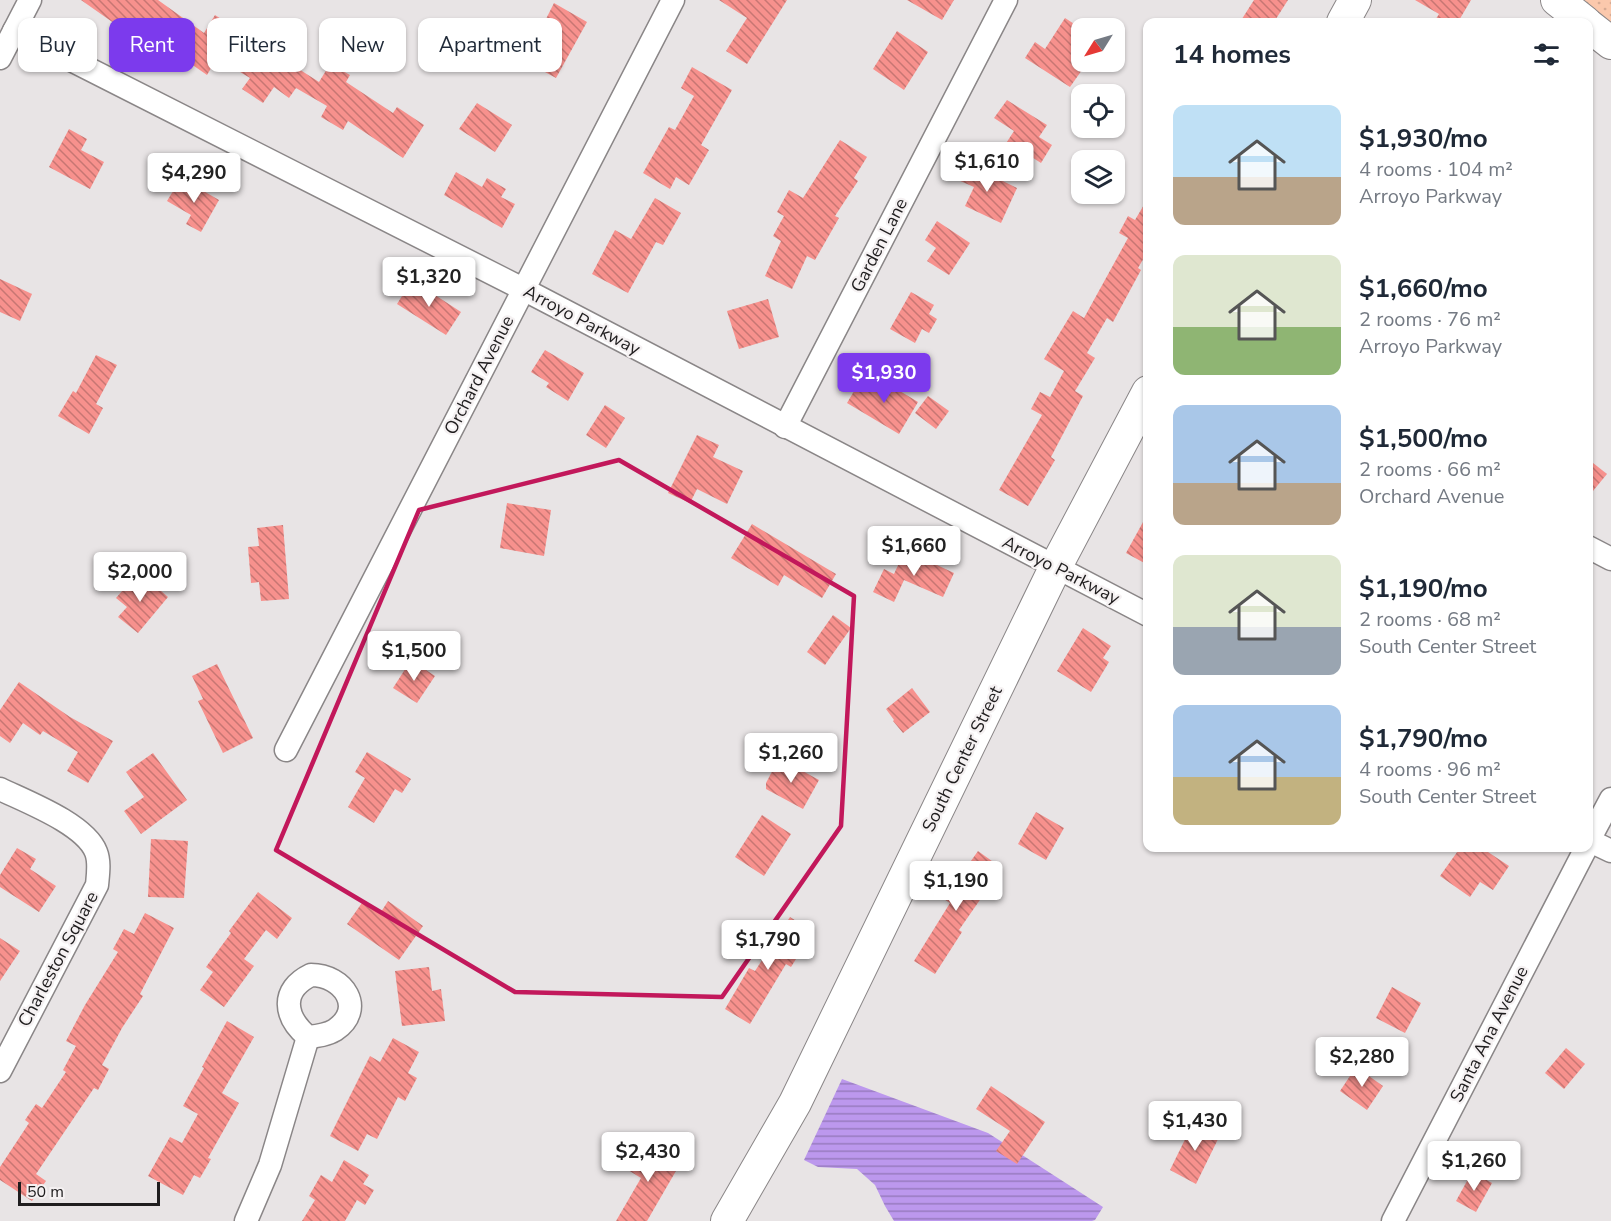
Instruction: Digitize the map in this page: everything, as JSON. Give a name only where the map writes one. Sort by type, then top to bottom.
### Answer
[{"type":"street","points":[[0,58],[30,0]]},
{"type":"street","name":"Orchard Avenue","points":[[286,750],[673,0]]},
{"type":"street","name":"Garden Lane","points":[[785,426],[1006,0]]},
{"type":"street","points":[[1345,18],[1355,0]]},
{"type":"street","points":[[1557,0],[1580,18]]},
{"type":"street","points":[[1593,30],[1611,43]]},
{"type":"street","name":"Arroyo Parkway","points":[[14,31],[523,289],[1143,612]]},
{"type":"street","name":"South Center Street","points":[[727,1221],[795,1103],[1055,568],[1143,401]]},
{"type":"street","points":[[1593,550],[1611,559]]},
{"type":"street","name":"Charleston Square","points":[[0,789],[72,825],[89,839],[97,854],[99,873],[97,885],[3,1058]]},
{"type":"street","name":"Santa Ana Avenue","points":[[1593,833],[1611,799]]},
{"type":"street","points":[[1593,844],[1611,851]]},
{"type":"street","name":"Santa Ana Avenue","points":[[1393,1221],[1583,852]]},
{"type":"street","points":[[246,1221],[270,1165],[308,1037]]},
{"type":"highlighted area","points":[[619,460],[854,596],[841,826],[722,997],[515,992],[276,850],[419,510]]},
{"type":"shaded area","points":[[1558,0],[1611,0],[1611,41],[1593,27],[1593,18],[1581,18]]},
{"type":"shaded area","points":[[842,1079],[988,1133],[1103,1207],[1092,1221],[894,1221],[875,1185],[857,1169],[818,1167],[804,1160]]},
{"type":"building","points":[[81,0],[158,0],[183,18],[109,18]]},
{"type":"building","points":[[719,0],[787,0],[747,64],[726,51],[747,18]]},
{"type":"building","points":[[907,0],[954,0],[942,20]]},
{"type":"building","points":[[1254,0],[1288,0],[1277,18],[1243,18]]},
{"type":"building","points":[[1415,0],[1471,0],[1460,18],[1436,18],[1439,14]]},
{"type":"building","points":[[554,3],[587,22],[562,67],[562,18],[546,18]]},
{"type":"building","points":[[1065,18],[1071,22],[1071,72],[1081,72],[1070,87],[1025,58],[1035,42],[1045,49]]},
{"type":"building","points":[[195,27],[204,33],[207,28],[207,75],[195,67]]},
{"type":"building","points":[[897,31],[928,52],[904,90],[873,69]]},
{"type":"building","points":[[692,67],[732,90],[701,145],[709,150],[689,185],[676,177],[670,189],[643,173],[669,127],[675,130],[694,96],[681,88]]},
{"type":"building","points":[[240,72],[303,72],[319,82],[325,72],[345,72],[350,75],[346,82],[393,113],[397,107],[424,125],[403,158],[348,121],[343,130],[321,117],[327,106],[296,88],[289,98],[274,87],[263,103],[242,89],[250,78]]},
{"type":"building","points":[[545,72],[559,72],[556,78]]},
{"type":"building","points":[[1007,100],[1047,125],[1039,137],[1052,145],[1041,163],[1030,156],[1024,166],[1001,151],[1014,131],[994,118]]},
{"type":"building","points":[[477,103],[512,125],[495,152],[459,129]]},
{"type":"building","points":[[69,129],[87,139],[81,150],[104,162],[90,189],[49,167]]},
{"type":"building","points":[[840,140],[867,157],[854,178],[858,181],[835,216],[839,218],[815,260],[807,256],[792,289],[765,276],[781,241],[773,236],[784,216],[777,212],[789,190],[803,198]]},
{"type":"building","points":[[966,163],[1017,188],[1001,223],[965,206],[974,187],[958,180]]},
{"type":"building","points":[[456,172],[482,187],[487,178],[506,189],[501,197],[515,204],[502,228],[444,195]]},
{"type":"building","points":[[181,178],[219,200],[201,232],[186,224],[191,215],[167,201]]},
{"type":"building","points":[[655,198],[681,213],[663,245],[656,242],[628,293],[592,274],[615,230],[631,239]]},
{"type":"building","points":[[1143,206],[1143,260],[1138,268],[1141,270],[1113,322],[1107,318],[1087,353],[1095,358],[1075,391],[1083,396],[1051,457],[1055,460],[1028,506],[999,490],[1042,415],[1031,409],[1040,392],[1050,397],[1064,371],[1044,359],[1073,311],[1084,318],[1128,238],[1119,233],[1128,216],[1135,220]]},
{"type":"building","points":[[937,221],[970,243],[949,275],[927,261],[936,248],[925,240]]},
{"type":"building","points":[[0,279],[32,294],[20,321],[0,312]]},
{"type":"building","points":[[412,280],[461,312],[446,335],[397,304]]},
{"type":"building","points":[[911,292],[934,305],[929,314],[937,319],[929,333],[922,329],[915,343],[890,329]]},
{"type":"building","points":[[768,299],[779,337],[739,349],[727,311]]},
{"type":"building","points":[[545,350],[584,373],[568,401],[546,387],[549,383],[531,372]]},
{"type":"building","points":[[96,355],[117,365],[96,404],[103,408],[89,434],[58,416],[73,391],[76,393]]},
{"type":"building","points":[[880,379],[918,402],[899,434],[847,403],[860,381],[875,389]]},
{"type":"building","points":[[928,396],[949,411],[936,429],[915,413]]},
{"type":"building","points":[[605,405],[625,418],[606,448],[586,435]]},
{"type":"building","points":[[697,435],[719,445],[713,457],[743,471],[727,504],[697,489],[690,503],[668,493]]},
{"type":"building","points":[[1593,463],[1607,474],[1593,491]]},
{"type":"building","points":[[507,503],[551,510],[544,556],[500,548]]},
{"type":"building","points":[[1143,522],[1143,562],[1126,553]]},
{"type":"building","points":[[752,524],[836,574],[822,598],[784,575],[778,586],[731,558]]},
{"type":"building","points":[[283,525],[289,599],[261,601],[259,582],[251,583],[248,547],[259,546],[257,528]]},
{"type":"building","points":[[905,550],[954,573],[943,597],[904,580],[894,602],[873,592],[884,569],[894,574]]},
{"type":"building","points":[[144,576],[168,597],[138,633],[118,617],[127,607],[116,598],[128,584],[133,588]]},
{"type":"building","points":[[833,615],[851,628],[825,665],[807,652]]},
{"type":"building","points":[[1083,628],[1111,646],[1103,658],[1109,662],[1091,692],[1057,671]]},
{"type":"building","points":[[411,660],[435,676],[417,703],[393,688]]},
{"type":"building","points":[[217,664],[253,738],[223,753],[198,701],[203,699],[192,676]]},
{"type":"building","points":[[19,682],[70,717],[113,741],[88,783],[67,771],[78,752],[43,731],[40,735],[23,723],[10,743],[0,736],[0,710]]},
{"type":"building","points":[[912,688],[930,712],[903,733],[886,709]]},
{"type":"building","points":[[367,752],[411,779],[402,793],[395,789],[374,823],[348,807],[365,778],[355,772]]},
{"type":"building","points":[[153,753],[187,800],[141,834],[124,811],[144,797],[126,772]]},
{"type":"building","points":[[779,758],[819,780],[803,809],[766,789],[766,783]]},
{"type":"building","points":[[1036,812],[1064,828],[1046,860],[1018,844]]},
{"type":"building","points":[[762,815],[791,834],[764,876],[735,857]]},
{"type":"building","points":[[151,839],[188,841],[184,898],[148,897]]},
{"type":"building","points":[[17,848],[36,859],[30,869],[56,886],[39,912],[0,887],[0,875]]},
{"type":"building","points":[[978,851],[996,864],[985,880],[991,884],[959,930],[962,932],[935,974],[914,961],[950,903],[944,899]]},
{"type":"building","points":[[1457,852],[1488,852],[1509,866],[1493,890],[1480,882],[1470,897],[1440,876]]},
{"type":"building","points":[[258,892],[292,918],[277,939],[266,930],[244,959],[254,966],[224,1007],[200,990],[213,972],[206,967]]},
{"type":"building","points":[[364,900],[381,912],[388,901],[423,926],[399,960],[347,924]]},
{"type":"building","points":[[145,913],[174,928],[140,994],[143,996],[102,1065],[109,1069],[98,1090],[94,1088],[36,1174],[46,1181],[32,1201],[0,1180],[0,1167],[29,1123],[25,1120],[36,1104],[42,1108],[66,1072],[63,1070],[76,1046],[66,1041],[118,952],[113,949],[124,929],[134,934]]},
{"type":"building","points":[[790,917],[813,932],[791,967],[786,964],[750,1024],[725,1009],[749,968],[755,971]]},
{"type":"building","points":[[0,938],[20,951],[0,981]]},
{"type":"building","points":[[429,967],[432,991],[441,989],[445,1021],[402,1026],[395,971]]},
{"type":"building","points":[[1392,987],[1421,1003],[1405,1033],[1376,1018]]},
{"type":"building","points":[[227,1021],[254,1037],[222,1093],[239,1103],[208,1158],[211,1159],[200,1178],[194,1175],[183,1195],[148,1176],[170,1137],[182,1143],[198,1114],[183,1106]]},
{"type":"building","points":[[393,1038],[419,1052],[408,1073],[417,1078],[405,1101],[398,1097],[377,1139],[367,1134],[358,1151],[330,1136],[370,1056],[380,1062]]},
{"type":"building","points":[[1566,1048],[1585,1064],[1564,1089],[1545,1073]]},
{"type":"building","points":[[1356,1067],[1383,1086],[1367,1110],[1340,1091]]},
{"type":"building","points":[[991,1086],[1045,1122],[1017,1164],[996,1151],[1010,1131],[976,1109]]},
{"type":"building","points":[[1195,1119],[1221,1133],[1196,1184],[1170,1170]]},
{"type":"building","points":[[644,1143],[680,1164],[647,1221],[616,1221],[641,1178],[628,1170]]},
{"type":"building","points":[[344,1160],[369,1175],[363,1184],[374,1190],[365,1205],[357,1200],[345,1221],[302,1221],[315,1200],[309,1196],[321,1175],[332,1182]]},
{"type":"building","points":[[1472,1172],[1492,1183],[1476,1212],[1456,1201]]}]
